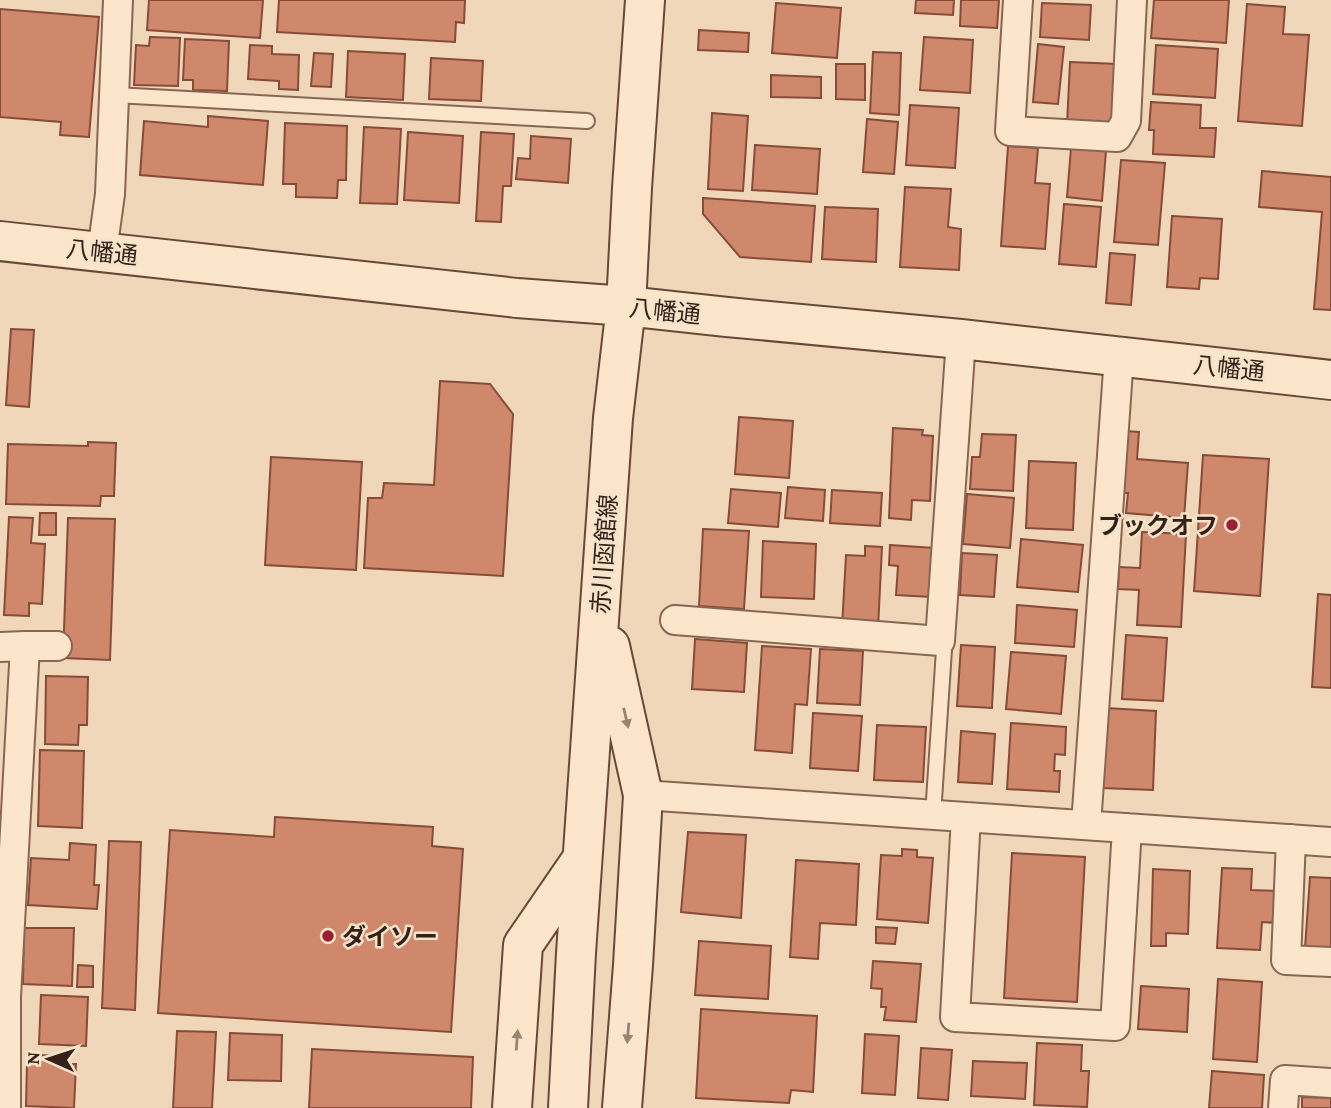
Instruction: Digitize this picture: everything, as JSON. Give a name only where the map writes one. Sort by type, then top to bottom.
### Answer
[{"type":"main road","name":"赤川函館線","points":[[568,1108],[600,603],[613,418],[626,306],[645,0]]},
{"type":"main road","name":"八幡通","points":[[0,241],[517,298],[961,339],[1331,380]]},
{"type":"main road","points":[[600,603],[643,795],[622,1108]]},
{"type":"main road","points":[[512,1108],[523,945],[583,857]]},
{"type":"street","points":[[102,252],[110,194],[118,0]]},
{"type":"street","points":[[1018,0],[1010,131],[1117,137],[1126,121],[1132,0]]},
{"type":"street","points":[[674,620],[940,640],[961,339]]},
{"type":"street","points":[[1086,825],[1119,356]]},
{"type":"street","points":[[6,1108],[13,647],[57,646]]},
{"type":"street","points":[[643,795],[1331,842]]},
{"type":"street","points":[[966,817],[955,1017],[969,1018],[1115,1026],[1127,828]]},
{"type":"street","points":[[1291,839],[1286,960],[1331,962]]},
{"type":"street","points":[[1283,1108],[1285,1080],[1331,1083]]},
{"type":"lane","points":[[115,96],[587,121]]},
{"type":"lane","points":[[933,815],[944,650],[940,640]]},
{"type":"building","points":[[149,0],[263,0],[260,38],[147,30]]},
{"type":"building","points":[[279,0],[465,0],[464,23],[456,22],[455,42],[277,32]]},
{"type":"building","points":[[916,0],[954,0],[953,15],[915,13]]},
{"type":"building","points":[[961,0],[999,0],[997,28],[960,26]]},
{"type":"building","points":[[1154,0],[1229,0],[1226,43],[1151,38]]},
{"type":"building","points":[[776,3],[841,8],[837,58],[772,53]]},
{"type":"building","points":[[1042,3],[1091,5],[1089,40],[1040,37]]},
{"type":"building","points":[[1247,4],[1285,7],[1283,34],[1309,35],[1302,126],[1238,121]]},
{"type":"building","points":[[0,9],[99,17],[89,137],[60,135],[61,122],[0,117]]},
{"type":"building","points":[[699,30],[749,33],[748,52],[698,50]]},
{"type":"building","points":[[150,37],[180,38],[178,86],[134,85],[136,45],[149,46]]},
{"type":"building","points":[[924,37],[973,40],[970,93],[920,90]]},
{"type":"building","points":[[185,39],[229,41],[227,91],[193,90],[193,80],[183,80]]},
{"type":"building","points":[[1038,44],[1064,47],[1058,104],[1033,102]]},
{"type":"building","points":[[250,45],[272,46],[272,54],[299,55],[298,90],[279,89],[279,81],[248,79]]},
{"type":"building","points":[[1156,45],[1218,49],[1215,98],[1153,94]]},
{"type":"building","points":[[348,51],[405,54],[403,100],[346,97]]},
{"type":"building","points":[[873,52],[901,53],[899,115],[870,113]]},
{"type":"building","points":[[314,53],[333,54],[331,87],[311,86]]},
{"type":"building","points":[[431,58],[483,61],[481,101],[429,99]]},
{"type":"building","points":[[1070,62],[1118,64],[1114,128],[1067,125]]},
{"type":"building","points":[[836,64],[865,64],[865,100],[836,99]]},
{"type":"building","points":[[771,75],[821,77],[821,98],[771,97]]},
{"type":"building","points":[[1151,102],[1201,105],[1200,128],[1216,128],[1214,157],[1153,154],[1154,130],[1149,130]]},
{"type":"building","points":[[910,105],[959,108],[955,168],[906,165]]},
{"type":"building","points":[[712,113],[748,116],[743,191],[708,189]]},
{"type":"building","points":[[208,116],[268,121],[263,185],[140,175],[144,121],[208,127]]},
{"type":"building","points":[[867,119],[898,122],[894,174],[863,172]]},
{"type":"building","points":[[285,123],[347,126],[346,180],[338,180],[337,198],[296,197],[296,184],[283,184]]},
{"type":"building","points":[[364,127],[401,129],[397,204],[360,203]]},
{"type":"building","points":[[408,132],[463,136],[459,203],[404,200]]},
{"type":"building","points":[[481,132],[514,134],[511,186],[503,186],[501,222],[476,221]]},
{"type":"building","points":[[531,136],[571,139],[568,183],[516,179],[518,158],[530,159]]},
{"type":"building","points":[[755,145],[820,149],[817,194],[752,190]]},
{"type":"building","points":[[1008,146],[1038,148],[1035,183],[1050,184],[1045,249],[1001,246]]},
{"type":"building","points":[[1071,148],[1106,151],[1102,201],[1067,197]]},
{"type":"building","points":[[1121,160],[1165,163],[1158,245],[1114,242]]},
{"type":"building","points":[[1262,171],[1331,177],[1331,310],[1314,309],[1322,212],[1259,207]]},
{"type":"building","points":[[905,187],[951,189],[948,227],[961,229],[959,270],[900,267]]},
{"type":"building","points":[[703,198],[815,206],[811,262],[740,257],[703,214]]},
{"type":"building","points":[[1064,204],[1101,207],[1096,267],[1059,264]]},
{"type":"building","points":[[825,207],[878,209],[876,262],[822,259]]},
{"type":"building","points":[[1172,216],[1222,219],[1218,279],[1200,278],[1199,289],[1167,287]]},
{"type":"building","points":[[1110,253],[1135,255],[1131,305],[1106,303]]},
{"type":"building","points":[[11,329],[34,330],[29,407],[6,405]]},
{"type":"building","points":[[440,381],[490,384],[513,414],[503,576],[364,568],[368,498],[382,498],[384,483],[434,485]]},
{"type":"building","points":[[739,417],[793,421],[789,478],[735,474]]},
{"type":"building","points":[[893,428],[923,430],[922,435],[933,436],[930,501],[912,500],[911,520],[889,518]]},
{"type":"building","points":[[1125,431],[1139,432],[1137,459],[1188,463],[1184,518],[1126,513],[1128,493],[1120,493]]},
{"type":"building","points":[[982,434],[1016,435],[1013,491],[970,489],[972,457],[980,457]]},
{"type":"building","points":[[88,442],[116,443],[114,496],[101,496],[100,506],[6,504],[8,444],[88,446]]},
{"type":"building","name":"ブックオフ","points":[[1203,455],[1269,459],[1260,596],[1194,591]]},
{"type":"building","points":[[271,457],[362,462],[356,570],[265,565]]},
{"type":"building","points":[[1029,461],[1076,463],[1073,530],[1026,528]]},
{"type":"building","points":[[788,487],[825,490],[823,521],[785,518]]},
{"type":"building","points":[[731,489],[781,493],[778,527],[728,523]]},
{"type":"building","points":[[832,490],[882,493],[880,526],[830,523]]},
{"type":"building","points":[[967,494],[1014,498],[1010,548],[963,544]]},
{"type":"building","points":[[40,513],[56,513],[56,535],[39,535]]},
{"type":"building","points":[[9,517],[33,518],[31,543],[45,544],[42,604],[29,603],[29,616],[4,615]]},
{"type":"building","points":[[68,518],[115,519],[110,660],[63,658]]},
{"type":"building","points":[[703,529],[749,531],[744,609],[699,606]]},
{"type":"building","points":[[1142,532],[1186,534],[1181,627],[1137,625],[1139,590],[1118,589],[1119,567],[1140,568]]},
{"type":"building","points":[[1021,539],[1083,545],[1078,592],[1017,587]]},
{"type":"building","points":[[763,541],[816,544],[814,599],[761,597]]},
{"type":"building","points":[[890,545],[934,548],[931,597],[896,595],[898,566],[889,565]]},
{"type":"building","points":[[865,546],[882,547],[878,629],[842,627],[846,555],[865,556]]},
{"type":"building","points":[[962,553],[997,555],[994,597],[960,595]]},
{"type":"building","points":[[1318,594],[1331,595],[1331,688],[1312,687]]},
{"type":"building","points":[[1017,605],[1077,610],[1074,647],[1015,643]]},
{"type":"building","points":[[1126,635],[1167,638],[1163,701],[1122,699]]},
{"type":"building","points":[[695,639],[747,643],[744,692],[692,689]]},
{"type":"building","points":[[961,645],[995,647],[992,708],[957,706]]},
{"type":"building","points":[[762,646],[811,649],[807,705],[795,704],[792,753],[755,750]]},
{"type":"building","points":[[820,649],[863,651],[860,705],[817,703]]},
{"type":"building","points":[[1011,652],[1066,656],[1061,714],[1006,709]]},
{"type":"building","points":[[46,676],[88,677],[87,725],[79,725],[78,745],[45,744]]},
{"type":"building","points":[[1106,708],[1156,711],[1153,790],[1102,788]]},
{"type":"building","points":[[813,713],[862,716],[858,771],[810,768]]},
{"type":"building","points":[[1011,723],[1066,727],[1065,755],[1055,754],[1054,771],[1060,771],[1059,792],[1007,789]]},
{"type":"building","points":[[877,725],[926,727],[923,782],[874,780]]},
{"type":"building","points":[[961,731],[995,734],[992,784],[958,782]]},
{"type":"building","points":[[40,750],[84,751],[82,828],[38,826]]},
{"type":"building","points":[[275,817],[433,827],[432,846],[463,849],[451,1032],[158,1013],[170,830],[274,837]]},
{"type":"building","points":[[688,832],[746,835],[741,918],[681,912]]},
{"type":"building","points":[[109,841],[141,842],[135,1010],[102,1008]]},
{"type":"building","points":[[70,843],[96,845],[94,885],[99,885],[97,909],[28,905],[31,858],[69,860]]},
{"type":"building","points":[[902,849],[917,850],[917,857],[933,858],[928,923],[877,919],[881,855],[902,856]]},
{"type":"building","points":[[1012,853],[1085,857],[1077,1002],[1004,998]]},
{"type":"building","points":[[796,860],[859,864],[856,925],[820,923],[818,959],[790,957]]},
{"type":"building","points":[[1222,868],[1252,869],[1251,890],[1280,891],[1278,923],[1262,922],[1260,950],[1217,948]]},
{"type":"building","points":[[1153,869],[1190,871],[1188,934],[1166,933],[1166,946],[1151,946]]},
{"type":"building","points":[[1310,877],[1331,878],[1331,950],[1305,948]]},
{"type":"building","points":[[876,927],[897,928],[895,944],[876,943]]},
{"type":"building","points":[[24,928],[74,928],[72,986],[23,984]]},
{"type":"building","points":[[699,941],[771,946],[768,999],[695,995]]},
{"type":"building","points":[[873,961],[921,964],[916,1022],[884,1020],[886,1007],[881,1007],[882,989],[871,988]]},
{"type":"building","points":[[78,965],[93,966],[93,987],[77,987]]},
{"type":"building","points":[[1218,979],[1262,982],[1257,1062],[1213,1059]]},
{"type":"building","points":[[1141,986],[1189,989],[1187,1032],[1138,1029]]},
{"type":"building","points":[[41,995],[88,997],[86,1046],[39,1044]]},
{"type":"building","points":[[701,1009],[817,1016],[813,1092],[791,1090],[789,1103],[696,1098]]},
{"type":"building","points":[[177,1031],[216,1032],[212,1108],[173,1108]]},
{"type":"building","points":[[230,1033],[282,1035],[281,1081],[228,1080]]},
{"type":"building","points":[[865,1034],[899,1036],[895,1095],[862,1093]]},
{"type":"building","points":[[1037,1043],[1082,1045],[1081,1071],[1089,1071],[1087,1107],[1034,1105]]},
{"type":"building","points":[[921,1048],[952,1050],[948,1100],[918,1098]]},
{"type":"building","points":[[312,1049],[473,1057],[471,1108],[309,1108]]},
{"type":"building","points":[[36,1055],[63,1056],[62,1064],[76,1064],[74,1108],[26,1106],[27,1062],[36,1063]]},
{"type":"building","points":[[973,1061],[1027,1063],[1025,1099],[971,1096]]},
{"type":"building","points":[[1212,1071],[1264,1075],[1262,1108],[1209,1108]]},
{"type":"building","points":[[1302,1097],[1331,1098],[1331,1108],[1302,1108]]},
{"type":"place","name":"ブックオフ","points":[[1232,525]]},
{"type":"place","name":"ダイソー","points":[[328,936]]}]
